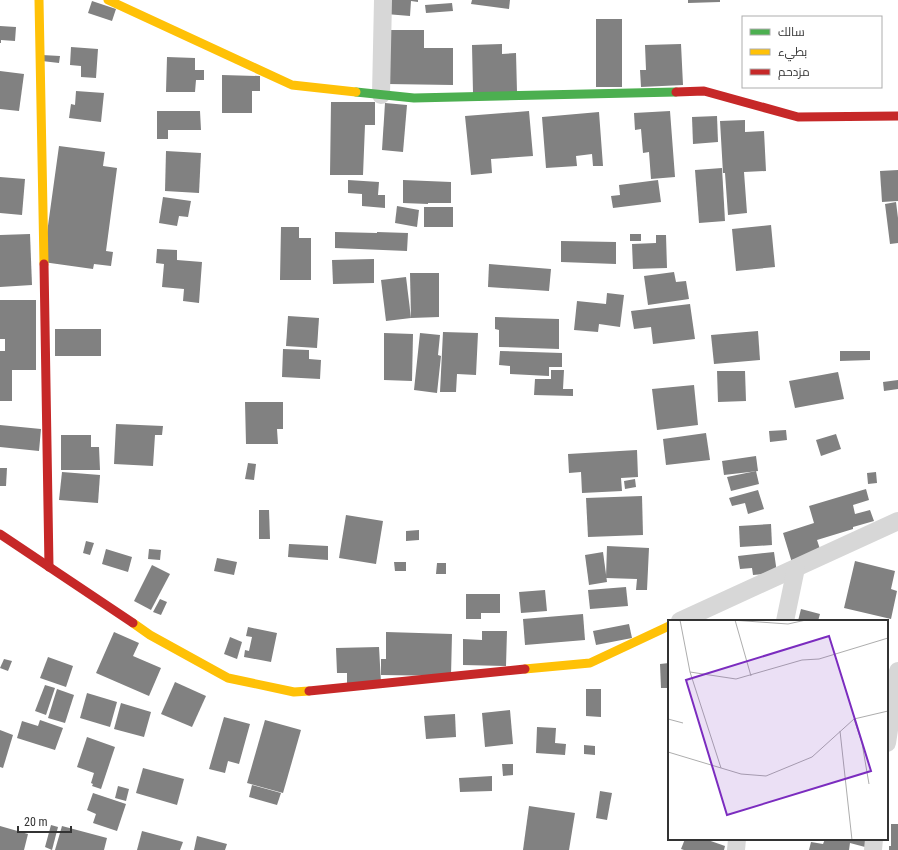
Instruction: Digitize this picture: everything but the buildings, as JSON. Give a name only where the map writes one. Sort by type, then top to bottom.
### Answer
[{"type":"street","points":[[39,0],[49,567]]},
{"type":"street","points":[[108,0],[292,85],[414,98],[704,91],[798,117],[898,116]]},
{"type":"street","points":[[381,95],[383,0]]},
{"type":"street","points":[[682,620],[898,521],[898,526]]},
{"type":"street","points":[[0,534],[150,636],[228,678],[294,692],[590,663],[668,626]]},
{"type":"street","points":[[785,620],[796,568]]},
{"type":"street","points":[[888,736],[898,671]]},
{"type":"street","points":[[736,850],[737,840]]},
{"type":"street","points":[[873,850],[874,840]]},
{"type":"traffic: fast","points":[[356,92],[414,98],[676,92]]},
{"type":"traffic: slow","points":[[39,0],[44,264]]},
{"type":"traffic: slow","points":[[108,0],[292,85],[356,92]]},
{"type":"traffic: slow","points":[[133,623],[150,635],[228,678],[294,692],[309,691]]},
{"type":"traffic: slow","points":[[525,669],[590,663],[668,626]]},
{"type":"traffic: jam","points":[[676,92],[704,91],[798,117],[898,116]]},
{"type":"traffic: jam","points":[[44,264],[49,567]]},
{"type":"traffic: jam","points":[[0,534],[133,623]]},
{"type":"traffic: jam","points":[[309,691],[525,669]]}]
